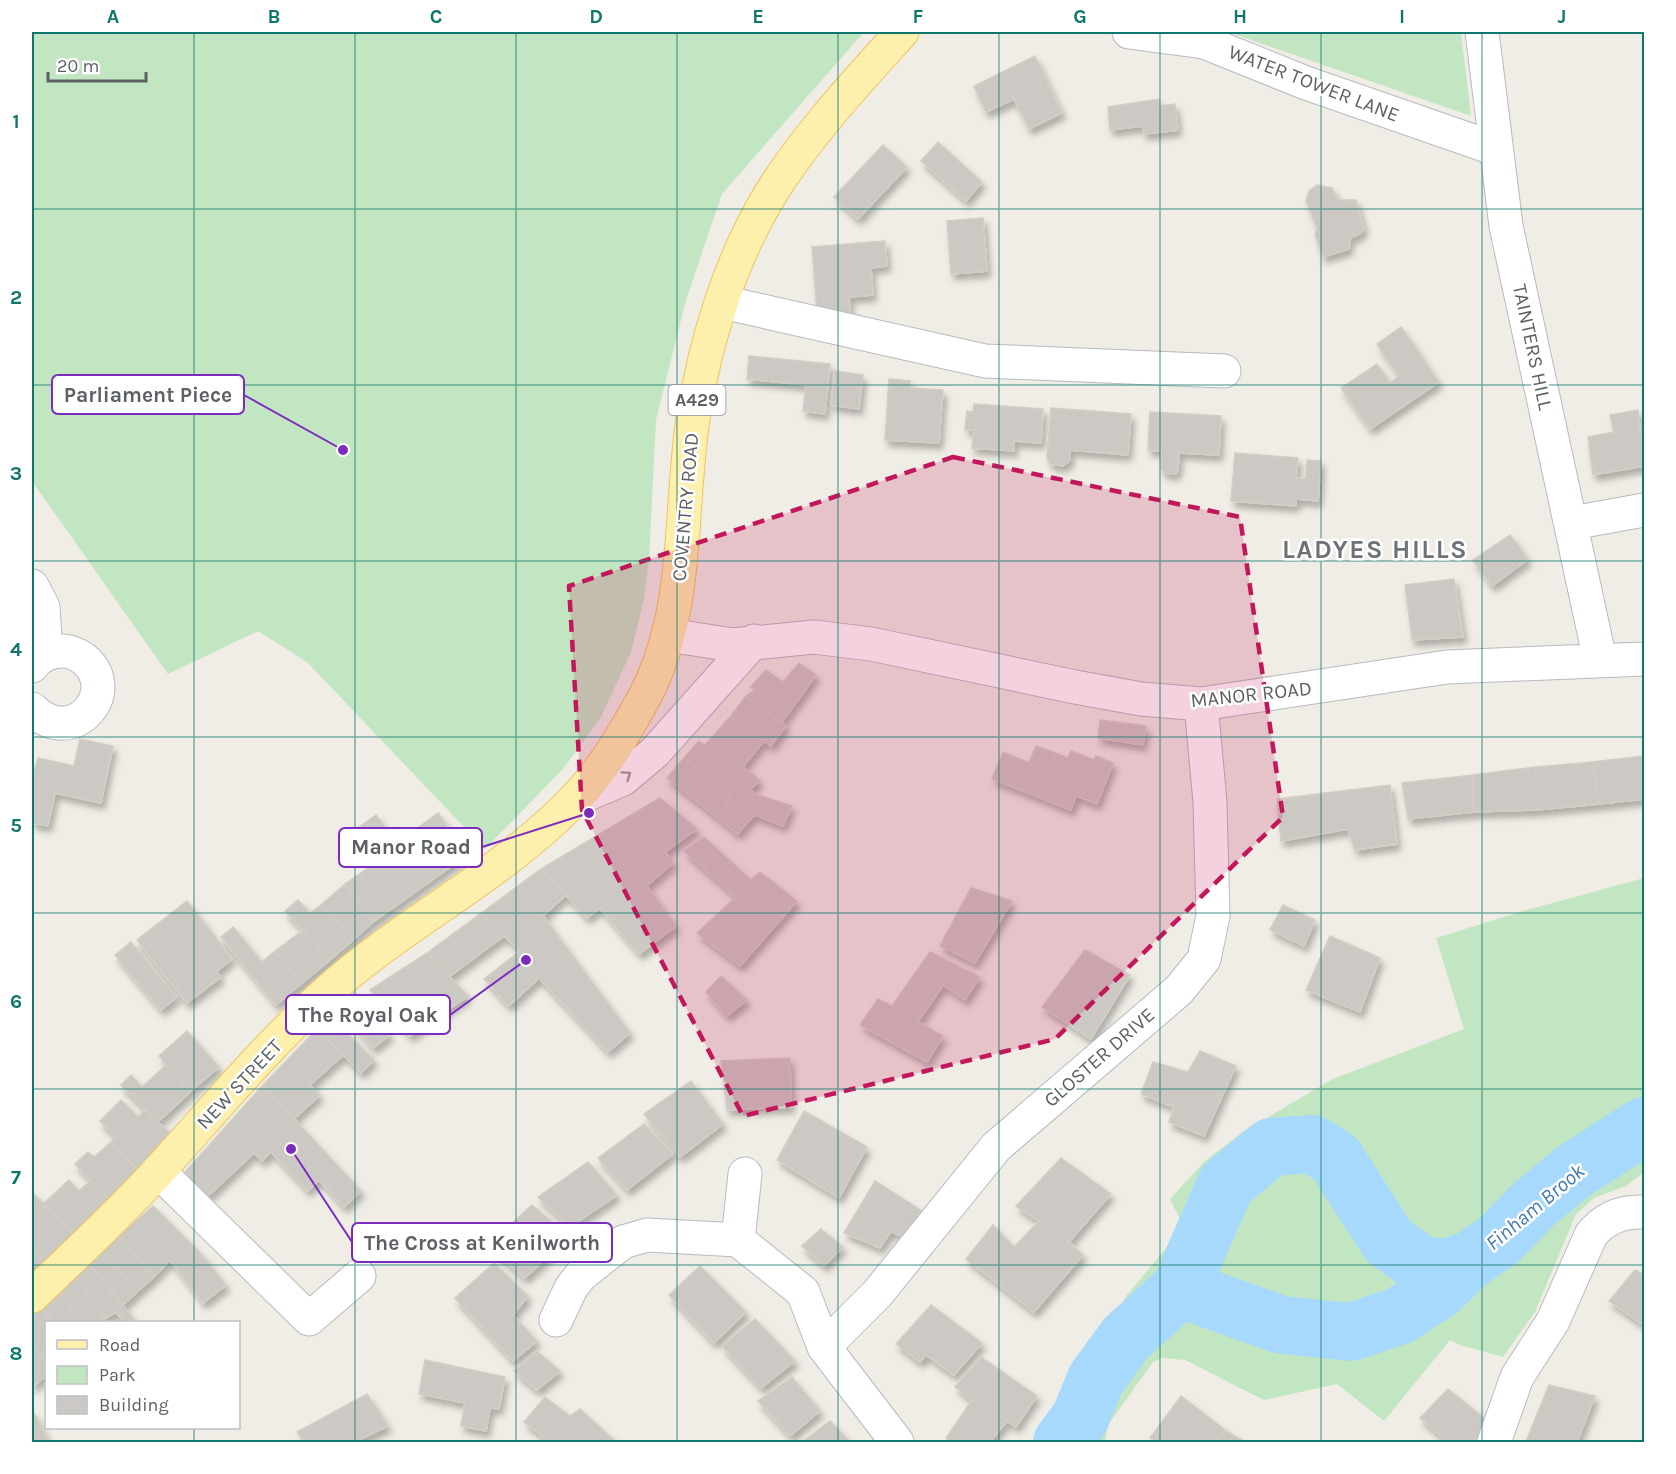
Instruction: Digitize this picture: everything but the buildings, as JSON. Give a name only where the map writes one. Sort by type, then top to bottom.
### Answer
[{"type":"main road","name":"COVENTRY ROAD","points":[[574,800],[606,760],[634,715],[654,677],[668,635],[680,576],[693,421],[711,338],[722,302],[753,226],[770,194],[812,135],[902,32]]},
{"type":"main road","name":"NEW STREET","points":[[32,1296],[158,1171],[325,994],[387,943],[504,860],[574,800]]},
{"type":"street","name":"WATER TOWER LANE","points":[[1129,32],[1204,42],[1306,83],[1497,149]]},
{"type":"street","name":"TAINTERS HILL","points":[[1482,32],[1506,226],[1600,660]]},
{"type":"street","points":[[722,302],[985,361],[1224,371]]},
{"type":"street","points":[[1572,523],[1644,510]]},
{"type":"street","points":[[32,586],[43,607],[39,660],[66,651],[78,654],[90,664],[96,675],[98,689],[95,702],[88,712],[75,722],[50,723],[32,709]]},
{"type":"street","name":"MANOR ROAD","points":[[668,635],[733,645],[754,641],[774,642],[814,637],[872,644],[1075,687],[1141,699],[1201,704],[1447,667],[1644,659]]},
{"type":"street","points":[[574,800],[623,779],[655,752],[754,641]]},
{"type":"street","name":"GLOSTER DRIVE","points":[[824,1347],[877,1294],[996,1147],[1179,990],[1204,959],[1213,916],[1210,802],[1201,704]]},
{"type":"street","points":[[158,1171],[309,1319],[360,1276]]},
{"type":"street","points":[[738,1240],[745,1174]]},
{"type":"street","points":[[1494,1443],[1517,1377],[1553,1321],[1591,1234],[1597,1227],[1616,1215],[1644,1212]]},
{"type":"street","points":[[556,1320],[571,1288],[581,1275],[623,1242],[647,1235],[738,1240],[802,1292],[824,1347],[897,1443]]},
{"type":"highlighted area","points":[[953,457],[1240,517],[1283,817],[1055,1039],[743,1116],[582,810],[569,586]]},
{"type":"green space","points":[[32,32],[864,32],[722,194],[686,300],[656,420],[649,561],[644,599],[631,652],[601,717],[563,769],[485,849],[307,662],[258,631],[168,674],[32,481]]},
{"type":"green space","points":[[1228,32],[1461,32],[1471,116]]},
{"type":"green space","points":[[1644,878],[1644,1172],[1626,1186],[1594,1198],[1576,1214],[1535,1312],[1503,1357],[1450,1340],[1384,1421],[1337,1384],[1264,1400],[1185,1360],[1162,1358],[1153,1362],[1108,1425],[1105,1442],[1045,1442],[1071,1390],[1127,1295],[1184,1227],[1170,1199],[1205,1161],[1244,1131],[1333,1079],[1464,1029],[1436,938],[1523,911]]},
{"type":"waterway","name":"Finham Brook","points":[[1062,1442],[1080,1418],[1096,1379],[1126,1338],[1180,1289],[1226,1184],[1271,1147],[1312,1144],[1335,1158],[1389,1242],[1422,1265],[1446,1268],[1470,1260],[1498,1241],[1534,1204],[1574,1171],[1644,1126]]},
{"type":"waterway","points":[[1180,1289],[1282,1325],[1351,1332],[1399,1316],[1439,1290],[1470,1260]]},
{"type":"place","name":"Parliament Piece","points":[[343,450]]},
{"type":"place","name":"Manor Road","points":[[589,813]]},
{"type":"place","name":"The Royal Oak","points":[[526,960]]},
{"type":"place","name":"The Cross at Kenilworth","points":[[291,1149]]},
{"type":"district","name":"LADYES HILLS","points":[[1375,549]]}]
